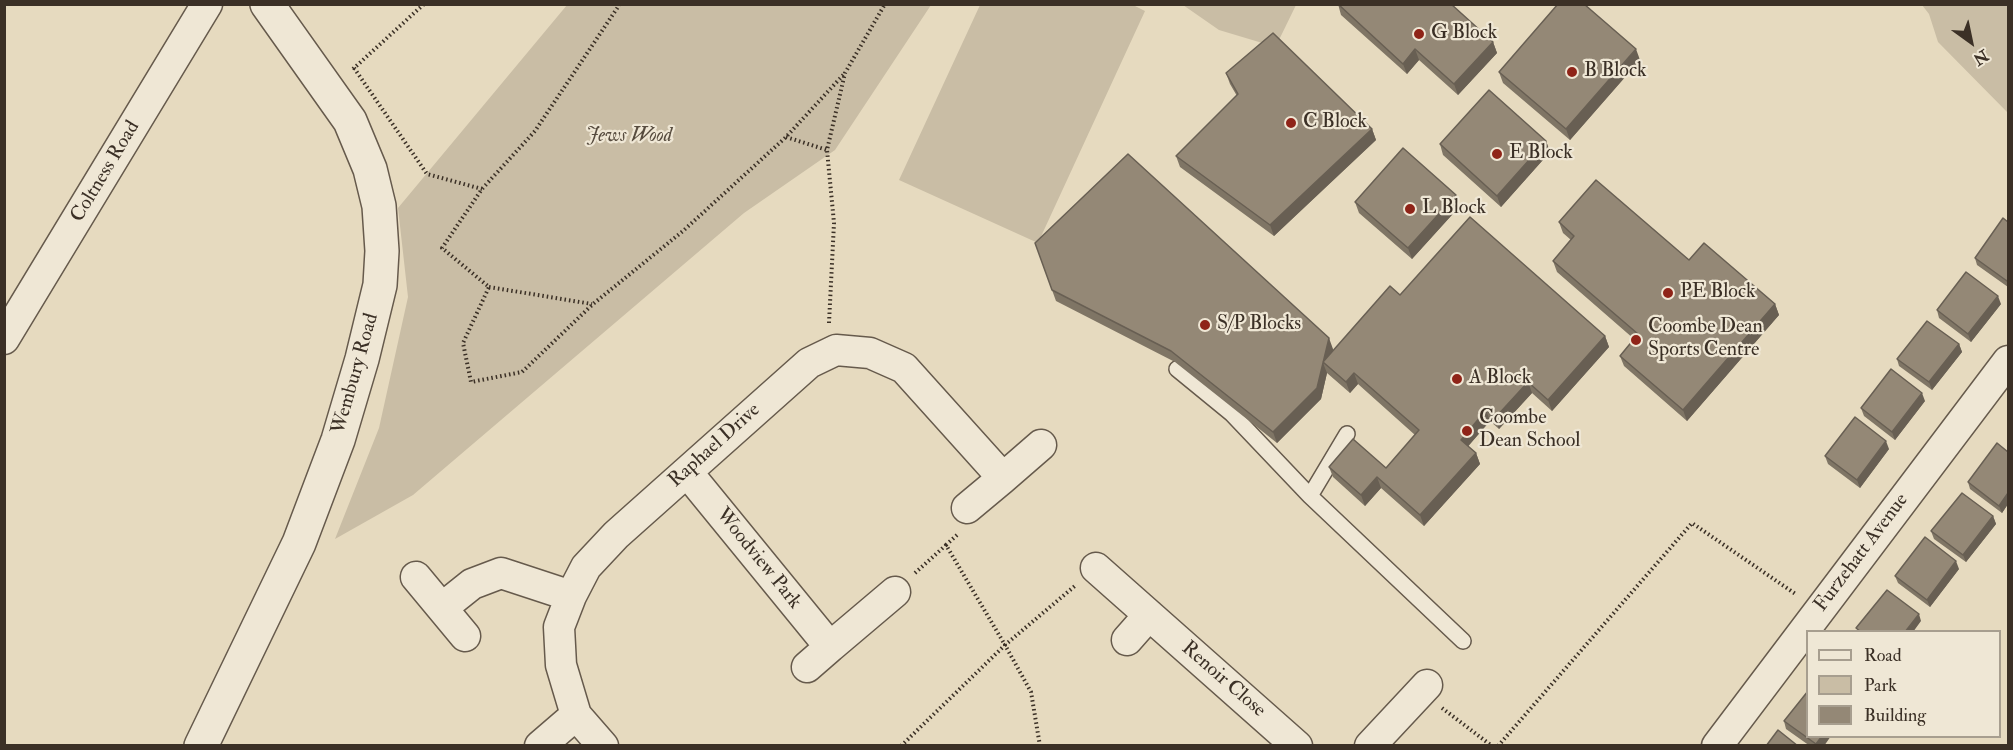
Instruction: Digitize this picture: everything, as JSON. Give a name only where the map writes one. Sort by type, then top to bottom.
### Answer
[{"type":"street","name":"Coltness Road","points":[[4,339],[207,4]]},
{"type":"street","name":"Wembury Road","points":[[201,746],[299,543],[338,440],[362,359],[380,285],[382,251],[379,206],[370,169],[350,121],[267,4]]},
{"type":"street","name":"Raphael Drive","points":[[603,746],[576,715],[561,665],[559,627],[586,567],[616,536],[809,363],[836,350]]},
{"type":"street","points":[[836,350],[870,353],[904,368],[1003,478]]},
{"type":"street","name":"Furzehatt Avenue","points":[[1717,746],[2008,362]]},
{"type":"street","points":[[967,508],[1041,445]]},
{"type":"street","name":"Woodview Park","points":[[687,472],[830,647]]},
{"type":"street","name":"Renoir Close","points":[[1096,568],[1297,746]]},
{"type":"street","points":[[442,608],[472,584],[501,573],[571,596]]},
{"type":"street","points":[[416,577],[465,636]]},
{"type":"street","points":[[807,667],[895,592]]},
{"type":"street","points":[[1127,640],[1149,615]]},
{"type":"street","points":[[1370,746],[1423,688]]},
{"type":"street","points":[[540,746],[576,715]]},
{"type":"lane","points":[[1177,369],[1232,414],[1310,496],[1463,641]]},
{"type":"lane","points":[[1310,496],[1347,434]]},
{"type":"path","points":[[329,91],[424,4]]},
{"type":"path","points":[[593,304],[489,287],[442,248],[482,189],[535,131],[620,4]]},
{"type":"path","points":[[489,287],[463,344],[471,382],[522,372],[593,304],[683,231],[786,138],[845,73],[885,4]]},
{"type":"path","points":[[354,68],[427,174],[482,189]]},
{"type":"path","points":[[836,350],[829,324],[834,223],[827,150],[845,73]]},
{"type":"path","points":[[786,138],[827,150]]},
{"type":"path","points":[[895,592],[974,519],[967,508]]},
{"type":"path","points":[[1498,746],[1692,523],[1819,610]]},
{"type":"path","points":[[946,545],[1030,692],[1040,746]]},
{"type":"path","points":[[901,746],[1005,645],[1096,568]]},
{"type":"path","points":[[1423,688],[1492,746]]},
{"type":"green space","points":[[1131,4],[1145,11],[1038,243],[899,180],[980,5]]},
{"type":"green space","name":"Jews Wood","points":[[567,5],[931,5],[835,150],[744,213],[413,495],[335,539],[379,428],[408,297],[398,208]]},
{"type":"green space","points":[[1183,5],[1296,5],[1277,44],[1269,45],[1219,30]]},
{"type":"green space","points":[[1922,5],[2008,5],[2008,113],[1938,42],[1929,14]]},
{"type":"building","name":"G Block","points":[[1338,4],[1451,4],[1493,42],[1454,84],[1415,49],[1403,64]]},
{"type":"building","name":"B Block","points":[[1558,4],[1584,4],[1636,49],[1566,129],[1499,72]]},
{"type":"building","name":"C Block","points":[[1273,33],[1372,129],[1270,225],[1176,156],[1238,94],[1226,73]]},
{"type":"building","name":"E Block","points":[[1489,90],[1546,141],[1497,196],[1440,144]]},
{"type":"building","name":"L Block","points":[[1403,148],[1456,195],[1408,248],[1355,202]]},
{"type":"building","name":"S/P Blocks","points":[[1128,154],[1329,338],[1317,388],[1273,432],[1171,351],[1052,290],[1035,243]]},
{"type":"building","name":"PE Block","points":[[1596,180],[1689,260],[1704,243],[1775,304],[1683,410],[1620,356],[1638,334],[1553,261],[1574,236],[1559,222]]},
{"type":"building","name":"A Block","points":[[1470,217],[1605,336],[1548,400],[1528,382],[1495,418],[1486,410],[1461,440],[1476,453],[1420,515],[1377,477],[1361,495],[1329,467],[1353,439],[1386,468],[1419,430],[1354,373],[1346,382],[1323,362],[1390,286],[1400,295]]},
{"type":"building","points":[[2003,218],[2008,222],[2007,281],[1975,258]]},
{"type":"building","points":[[1966,272],[1998,296],[1968,334],[1937,310]]},
{"type":"building","points":[[1927,321],[1959,344],[1929,382],[1897,359]]},
{"type":"building","points":[[1891,369],[1922,393],[1892,432],[1861,408]]},
{"type":"building","points":[[1855,417],[1886,441],[1857,480],[1825,456]]},
{"type":"building","points":[[1997,443],[2008,452],[2008,493],[1999,506],[1968,482]]},
{"type":"building","points":[[1962,493],[1993,516],[1963,555],[1931,531]]},
{"type":"building","points":[[1925,537],[1956,561],[1927,600],[1895,576]]},
{"type":"building","points":[[1887,590],[1919,614],[1907,630],[1858,630],[1856,628]]},
{"type":"building","points":[[1806,694],[1806,737],[1784,721]]},
{"type":"building","points":[[1778,730],[1798,746],[1766,746]]},
{"type":"building","points":[[1808,738],[1820,738],[1816,744]]},
{"type":"place","name":"G Block","points":[[1419,34]]},
{"type":"place","name":"B Block","points":[[1572,72]]},
{"type":"place","name":"C Block","points":[[1291,123]]},
{"type":"place","name":"E Block","points":[[1497,154]]},
{"type":"place","name":"L Block","points":[[1410,209]]},
{"type":"place","name":"PE Block","points":[[1668,293]]},
{"type":"place","name":"S/P Blocks","points":[[1205,325]]},
{"type":"place","name":"Coombe Dean Sports Centre","points":[[1636,340]]},
{"type":"place","name":"A Block","points":[[1457,379]]},
{"type":"place","name":"Coombe Dean School","points":[[1467,431]]}]
